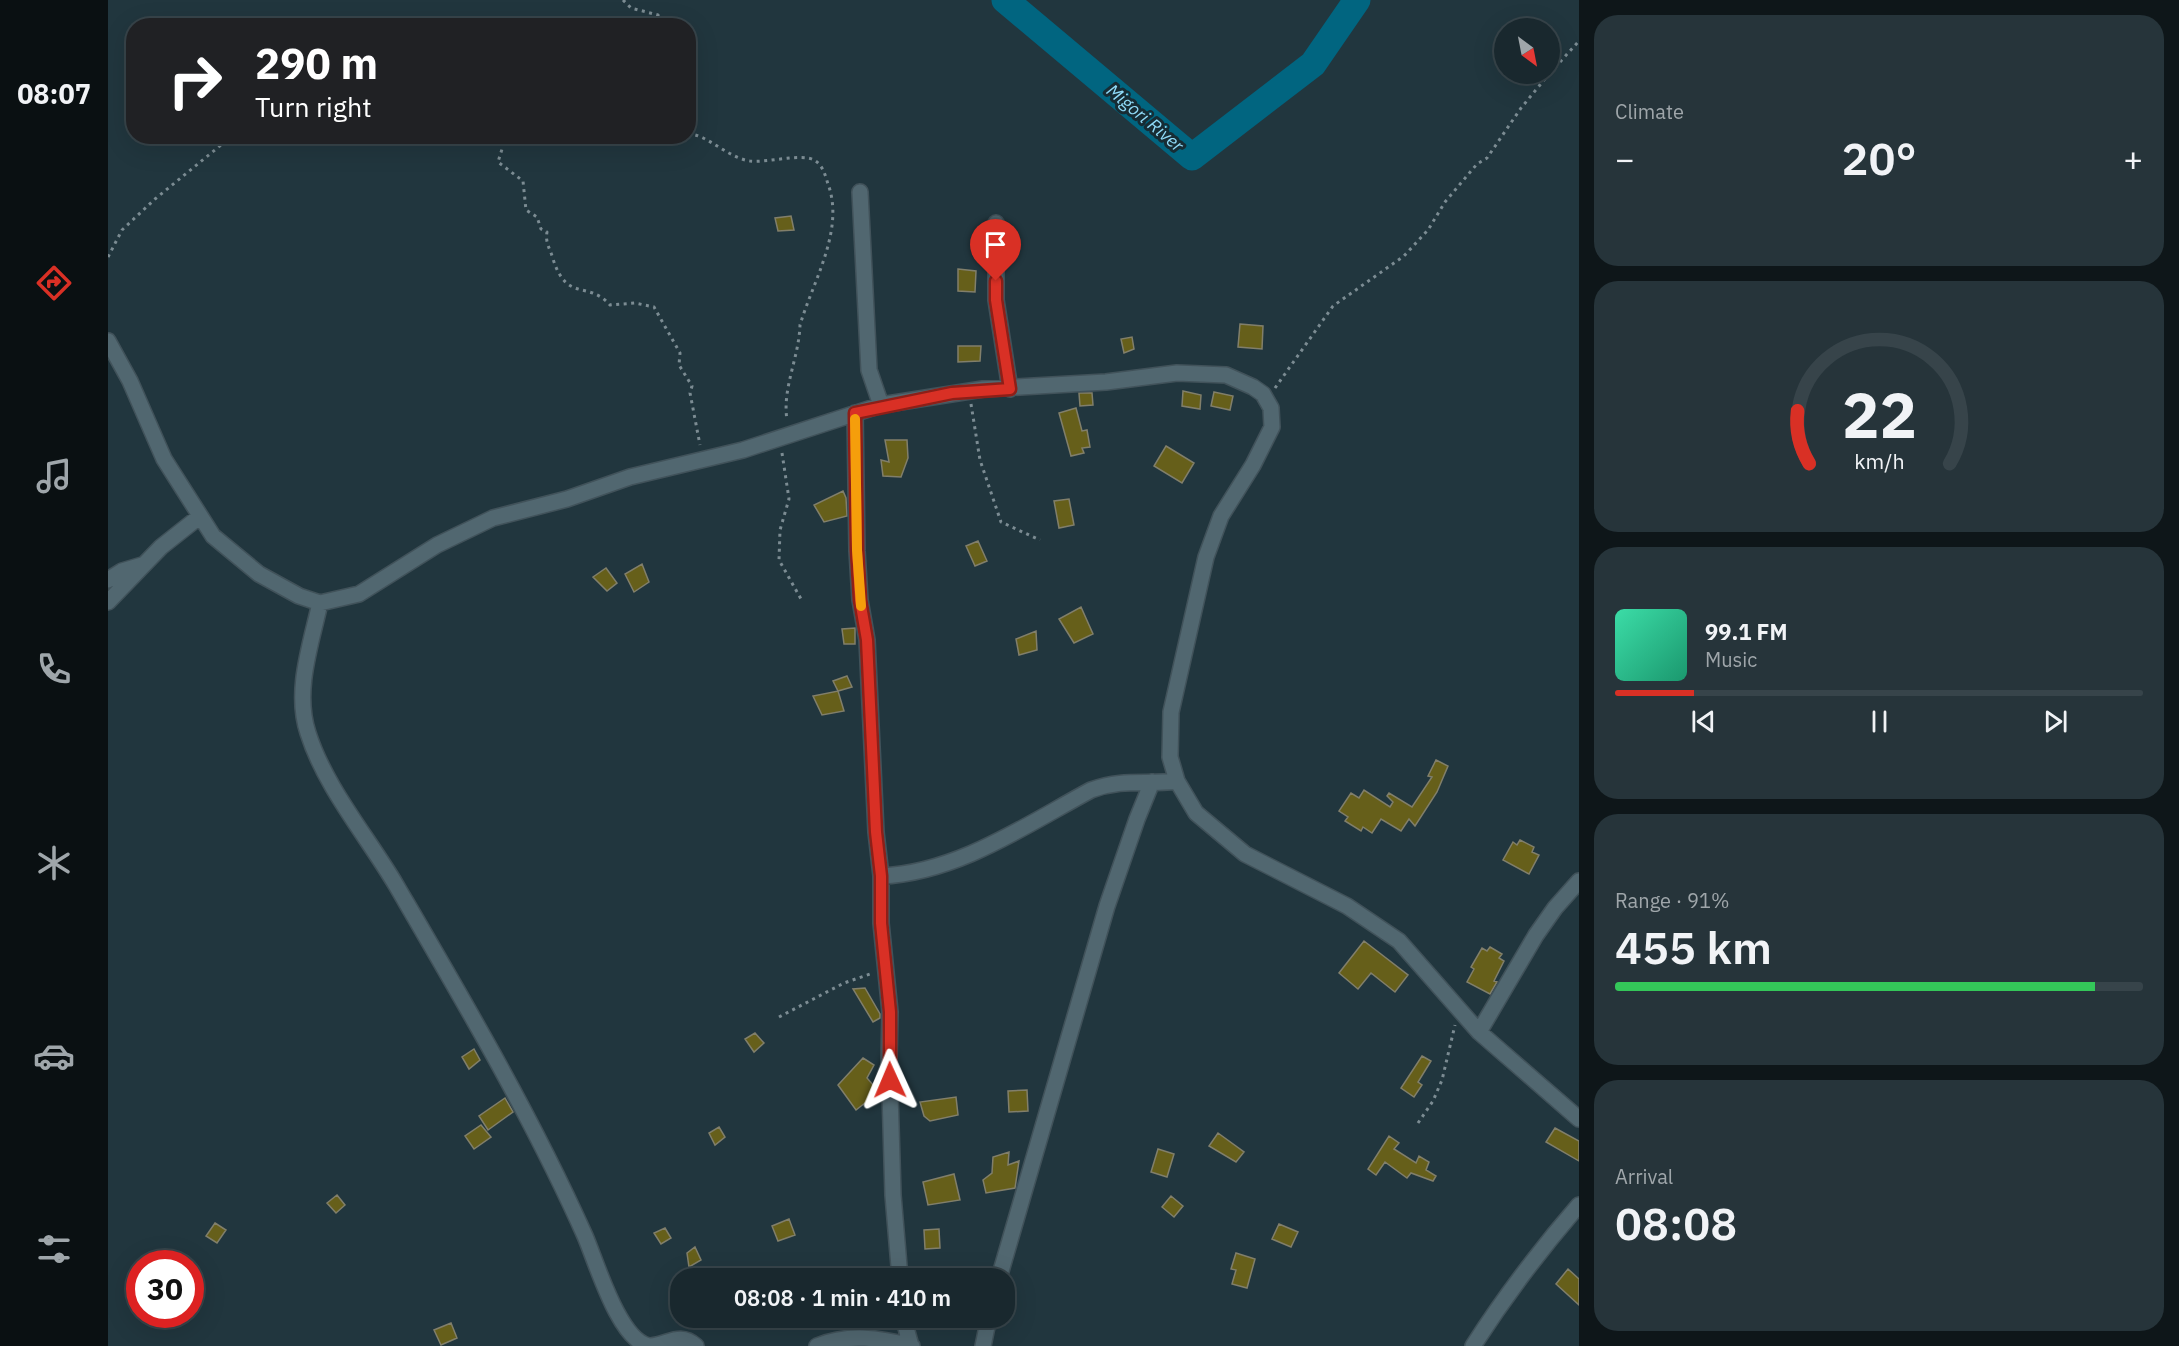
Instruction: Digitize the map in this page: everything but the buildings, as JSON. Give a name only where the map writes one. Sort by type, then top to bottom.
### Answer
[{"type":"street","points":[[860,192],[869,370],[881,405]]},
{"type":"street","points":[[996,223],[996,300],[1010,389]]},
{"type":"street","points":[[108,341],[130,381],[164,459],[213,536],[259,574],[298,596],[320,603],[359,594],[437,545],[493,518],[567,499],[639,474],[704,460],[786,437],[881,405],[969,391],[1115,381],[1177,373],[1226,375],[1254,387],[1268,400],[1273,416],[1272,427],[1213,534],[1178,673],[1171,712],[1170,757],[1177,782],[1196,813],[1245,854],[1347,906],[1398,941],[1479,1032],[1579,1119]]},
{"type":"street","points":[[855,413],[857,550],[860,600],[867,640],[876,832],[881,876],[881,923],[890,1012],[893,1195],[899,1268]]},
{"type":"street","points":[[108,602],[142,565],[199,517]]},
{"type":"street","points":[[108,580],[122,571],[142,565]]},
{"type":"street","points":[[320,603],[307,663],[302,710],[315,752],[479,1028],[544,1148],[615,1308],[631,1335],[644,1345],[680,1338],[696,1346]]},
{"type":"street","points":[[1002,1268],[1107,906],[1152,782]]},
{"type":"street","points":[[881,876],[913,874],[984,847],[1091,790],[1110,783],[1177,782]]},
{"type":"street","points":[[1479,1032],[1536,935],[1555,908],[1579,881]]},
{"type":"street","points":[[1473,1346],[1542,1247],[1579,1205]]},
{"type":"street","points":[[818,1346],[844,1338],[868,1337],[912,1346],[906,1328]]},
{"type":"street","points":[[983,1346],[987,1328]]},
{"type":"path","points":[[623,0],[631,8],[658,15],[660,18]]},
{"type":"path","points":[[1560,61],[1579,41]]},
{"type":"path","points":[[1268,400],[1333,306],[1376,277],[1415,244],[1477,164],[1487,158],[1540,84]]},
{"type":"path","points":[[696,134],[721,150],[747,161],[764,162],[796,158],[814,160],[821,167],[831,190],[833,221],[800,325],[784,407],[787,418],[786,437],[781,459],[789,499],[780,530],[779,560],[801,599]]},
{"type":"path","points":[[108,257],[122,230],[155,199],[222,144]]},
{"type":"path","points":[[502,144],[498,162],[523,181],[526,210],[537,217],[541,229],[547,232],[545,241],[558,276],[572,287],[602,295],[610,305],[635,303],[654,307],[680,353],[679,365],[692,386],[690,393],[704,460]]},
{"type":"path","points":[[969,391],[980,460],[1001,522],[1040,540]]},
{"type":"path","points":[[779,1017],[844,983],[886,968]]},
{"type":"path","points":[[1418,1123],[1433,1101],[1442,1080],[1459,1012]]},
{"type":"waterway","name":"Migori River","points":[[1005,0],[1192,157],[1313,64],[1357,0]]},
{"type":"slow traffic","points":[[855,419],[858,495],[857,550],[861,606]]},
{"type":"route","points":[[890,1080],[890,1012],[881,923],[881,876],[871,749],[871,700],[857,550],[858,495],[855,413],[916,398],[983,389],[1010,389],[996,300],[996,281]]}]
